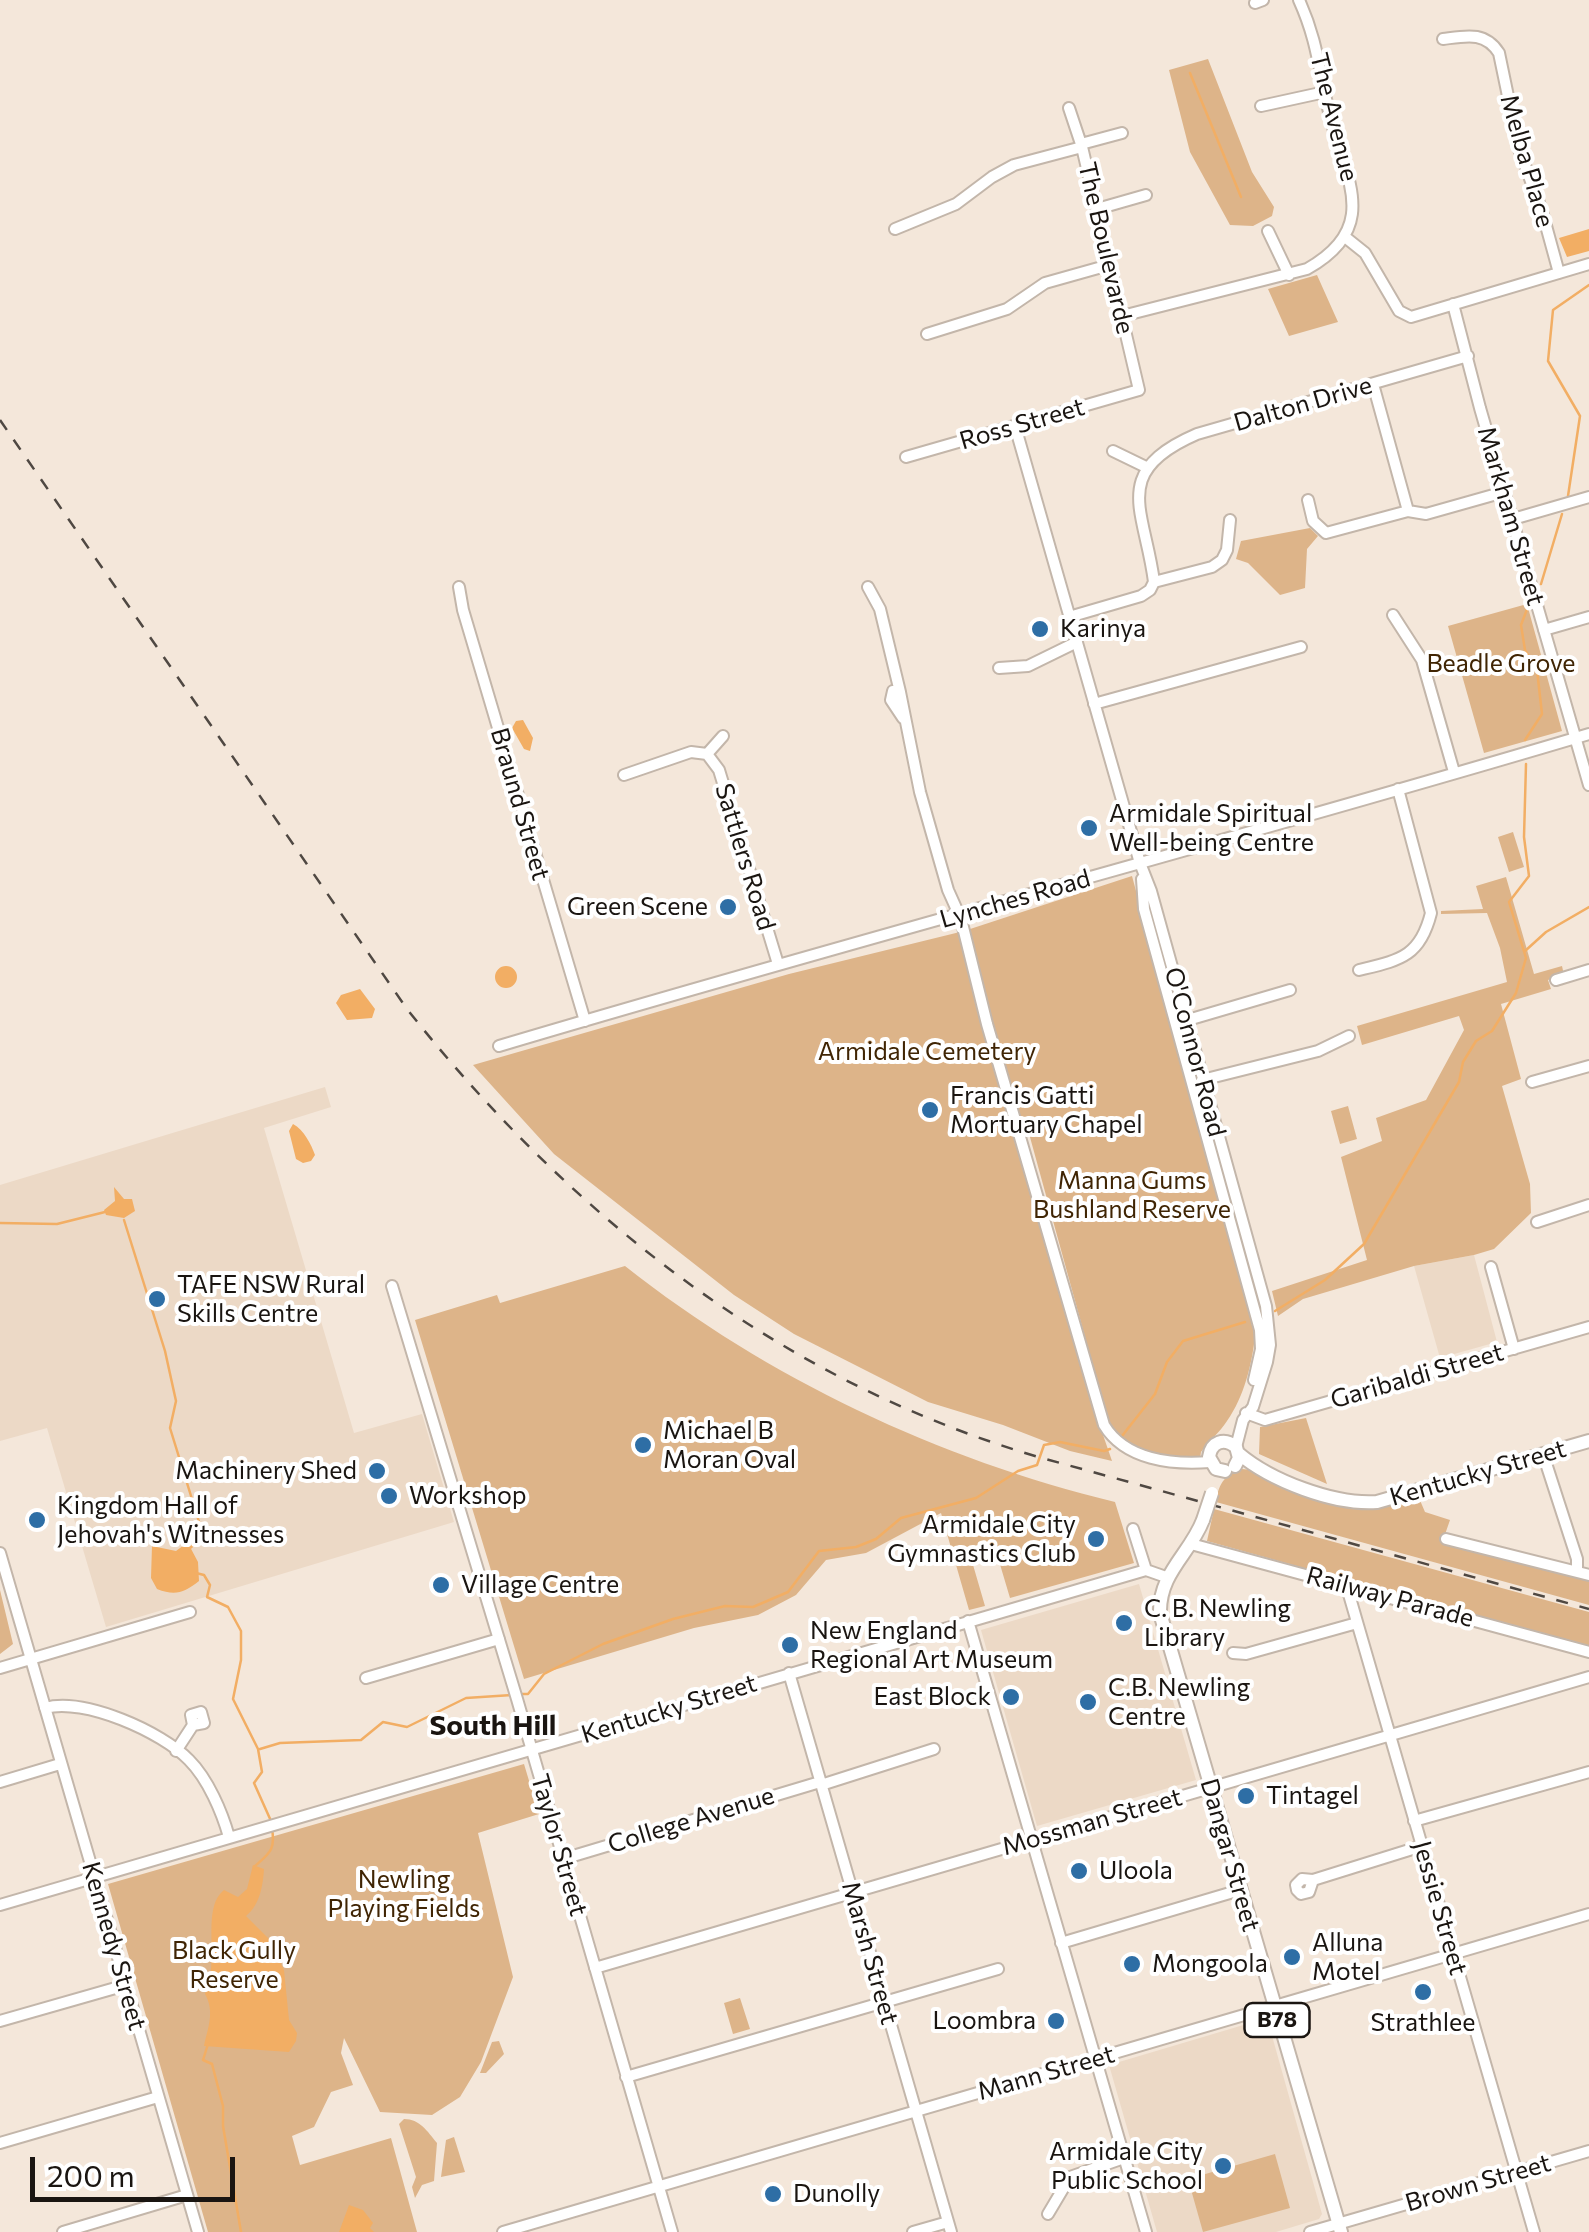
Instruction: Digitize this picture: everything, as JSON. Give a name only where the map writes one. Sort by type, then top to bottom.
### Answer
[{"type":"main road","name":"Kentucky Street","points":[[1226,1458],[1253,1465],[1334,1499],[1362,1503],[1589,1441]]},
{"type":"main road","points":[[1166,1577],[1191,1544],[1226,1458]]},
{"type":"main road","name":"Dangar Street","points":[[1166,1577],[1160,1613],[1340,2228]]},
{"type":"street","name":"The Avenue","points":[[1299,0],[1320,54],[1325,92],[1352,184],[1353,204],[1345,237]]},
{"type":"street","name":"Melba Place","points":[[1443,38],[1479,36],[1490,41],[1499,53],[1519,150],[1546,222],[1559,272]]},
{"type":"street","points":[[1261,106],[1325,92]]},
{"type":"street","name":"The Boulevarde","points":[[1069,108],[1139,390]]},
{"type":"street","points":[[896,229],[956,204],[1014,166],[1122,132]]},
{"type":"street","points":[[1097,209],[1146,196]]},
{"type":"street","points":[[1268,231],[1289,275]]},
{"type":"street","points":[[1122,316],[1289,275],[1321,261],[1345,237],[1366,253],[1403,314],[1411,318],[1589,264]]},
{"type":"street","points":[[927,334],[996,314],[1045,283],[1109,265]]},
{"type":"street","name":"Markham Street","points":[[1453,304],[1589,785]]},
{"type":"street","name":"Dalton Drive","points":[[1148,468],[1176,443],[1198,434],[1468,356]]},
{"type":"street","points":[[1373,384],[1408,511]]},
{"type":"street","name":"Ross Street","points":[[906,457],[1139,390]]},
{"type":"street","name":"O'Connor Road","points":[[1015,426],[1151,891],[1180,1022],[1260,1330],[1261,1349],[1244,1416],[1226,1458]]},
{"type":"street","points":[[1069,617],[1141,596],[1154,582],[1138,511],[1139,490],[1148,468],[1113,451]]},
{"type":"street","points":[[1308,500],[1313,521],[1326,534],[1408,511],[1426,514],[1504,492]]},
{"type":"street","points":[[1513,519],[1589,497]]},
{"type":"street","points":[[1154,582],[1212,567],[1222,560],[1230,520]]},
{"type":"street","name":"Braund Street","points":[[458,586],[585,1021]]},
{"type":"street","points":[[868,587],[880,609],[900,692],[894,691],[890,696],[903,718],[948,890],[959,916],[1104,1425],[1126,1450],[1168,1460],[1226,1458]]},
{"type":"street","points":[[1393,615],[1422,660],[1454,772]]},
{"type":"street","points":[[1544,630],[1589,616]]},
{"type":"street","points":[[999,668],[1028,666],[1076,642]]},
{"type":"street","points":[[1094,704],[1301,648]]},
{"type":"street","name":"Lynches Road","points":[[499,1046],[1589,734]]},
{"type":"street","name":"Sattlers Road","points":[[707,754],[723,736]]},
{"type":"street","name":"Sattlers Road","points":[[624,775],[691,752],[707,754],[719,770],[778,964]]},
{"type":"street","points":[[1359,970],[1409,954],[1427,930],[1431,913],[1398,788]]},
{"type":"street","points":[[1556,980],[1589,970]]},
{"type":"street","points":[[1180,1022],[1290,990]]},
{"type":"street","name":"O'Connor Road","points":[[1180,1022],[1202,1080],[1266,1306],[1270,1345],[1253,1407],[1244,1416]]},
{"type":"street","points":[[1202,1080],[1318,1050],[1349,1036]]},
{"type":"street","points":[[1532,1082],[1589,1066]]},
{"type":"street","points":[[1537,1222],[1589,1205]]},
{"type":"street","points":[[1491,1268],[1514,1349]]},
{"type":"street","name":"Taylor Street","points":[[392,1286],[672,2232]]},
{"type":"street","name":"Garibaldi Street","points":[[1244,1416],[1265,1420],[1589,1327]]},
{"type":"street","points":[[1544,1454],[1583,1574]]},
{"type":"street","points":[[1132,1529],[1146,1570],[1166,1577]]},
{"type":"street","points":[[1446,1539],[1583,1574]]},
{"type":"street","name":"Railway Parade","points":[[1191,1544],[1589,1652]]},
{"type":"street","name":"Kennedy Street","points":[[0,1554],[198,2232]]},
{"type":"street","points":[[1583,1574],[1589,1563]]},
{"type":"street","name":"Kentucky Street","points":[[0,1905],[1146,1570]]},
{"type":"street","name":"Jessie Street","points":[[1346,1584],[1534,2232]]},
{"type":"street","points":[[0,1668],[190,1612]]},
{"type":"street","points":[[968,1621],[1146,2232]]},
{"type":"street","points":[[1233,1653],[1246,1654],[1357,1623]]},
{"type":"street","points":[[366,1678],[498,1638]]},
{"type":"street","name":"Marsh Street","points":[[789,1673],[950,2227]]},
{"type":"street","name":"Mossman Street","points":[[595,1968],[1589,1677]]},
{"type":"street","points":[[45,1708],[57,1704],[83,1708],[137,1726],[189,1760],[229,1837]]},
{"type":"street","points":[[176,1751],[193,1725]]},
{"type":"street","name":"College Avenue","points":[[563,1859],[934,1749]]},
{"type":"street","points":[[0,1782],[60,1764]]},
{"type":"street","points":[[1414,1821],[1589,1772]]},
{"type":"street","points":[[1314,1880],[1422,1846]]},
{"type":"street","points":[[1061,1942],[1240,1890]]},
{"type":"street","name":"Mann Street","points":[[503,2232],[1589,1914]]},
{"type":"street","points":[[626,2077],[998,1969]]},
{"type":"street","points":[[0,2021],[126,1986]]},
{"type":"street","points":[[0,2143],[158,2097]]},
{"type":"street","name":"Brown Street","points":[[1310,2232],[1340,2228],[1589,2151]]},
{"type":"street","points":[[1048,2214],[1070,2177],[1124,2158]]},
{"type":"street","points":[[62,2232],[188,2195]]},
{"type":"street","points":[[913,2232],[950,2227]]},
{"type":"shaded area","points":[[1589,229],[1589,251],[1567,257],[1559,238]]},
{"type":"shaded area","points":[[523,720],[533,738],[530,751],[524,749],[512,728],[516,721]]},
{"type":"shaded area","points":[[502,966],[510,966],[517,977],[510,988],[502,988],[495,981],[495,973]]},
{"type":"shaded area","points":[[360,989],[375,1009],[372,1018],[347,1020],[336,1003],[341,995]]},
{"type":"shaded area","name":"TAFE NSW Rural Skills Centre","points":[[325,1087],[331,1107],[264,1128],[354,1433],[422,1414],[454,1522],[106,1627],[47,1428],[0,1441],[0,1185]]},
{"type":"shaded area","points":[[293,1124],[311,1146],[315,1155],[311,1161],[303,1163],[296,1159],[289,1131]]},
{"type":"shaded area","points":[[114,1187],[124,1199],[132,1199],[135,1211],[124,1218],[106,1215],[104,1210],[115,1201]]},
{"type":"shaded area","points":[[1474,1255],[1497,1342],[1440,1358],[1414,1266]]},
{"type":"shaded area","points":[[189,1545],[198,1562],[199,1581],[179,1592],[157,1589],[151,1578],[152,1546],[176,1551]]},
{"type":"shaded area","name":"C.B. Newling Centre","points":[[1139,1584],[1196,1780],[1037,1826],[981,1630]]},
{"type":"shaded area","points":[[253,1865],[264,1869],[263,1882],[258,1901],[246,1916],[268,1938],[284,1970],[289,2020],[297,2033],[289,2052],[204,2046],[210,2020],[205,1994],[211,1966],[213,1910],[224,1890],[238,1897],[247,1889]]},
{"type":"shaded area","name":"Armidale City Public School","points":[[1267,2018],[1322,2214],[1319,2219],[1276,2232],[1157,2232],[1109,2065]]},
{"type":"shaded area","points":[[349,2205],[363,2210],[373,2223],[370,2228],[374,2232],[339,2232]]},
{"type":"green space","points":[[1208,59],[1252,172],[1274,207],[1272,216],[1253,226],[1230,225],[1190,152],[1169,70]]},
{"type":"green space","points":[[1317,275],[1338,322],[1289,336],[1268,289]]},
{"type":"green space","points":[[1310,528],[1318,536],[1307,549],[1305,588],[1280,595],[1248,563],[1236,559],[1241,541]]},
{"type":"green space","name":"Beadle Grove","points":[[1527,604],[1562,731],[1484,753],[1448,626]]},
{"type":"green space","points":[[1513,832],[1524,867],[1509,872],[1498,837]]},
{"type":"green space","points":[[1132,876],[1255,1336],[1238,1402],[1201,1452],[1200,1459],[1152,1452],[1110,1428],[1025,1119],[1011,1123],[1112,1461],[1070,1451],[928,1402],[794,1334],[734,1295],[554,1154],[473,1065],[789,974],[964,931]]},
{"type":"green space","points":[[1506,877],[1534,974],[1562,966],[1564,975],[1548,980],[1551,989],[1501,1004],[1521,1079],[1502,1086],[1530,1184],[1531,1213],[1494,1249],[1414,1266],[1303,1299],[1278,1316],[1272,1291],[1367,1260],[1341,1157],[1382,1141],[1376,1118],[1426,1100],[1464,1030],[1459,1016],[1362,1045],[1357,1026],[1507,982],[1487,913],[1441,914],[1483,909],[1476,886]]},
{"type":"green space","points":[[1348,1106],[1357,1139],[1340,1144],[1331,1111]]},
{"type":"green space","points":[[625,1266],[737,1345],[858,1410],[984,1463],[1115,1502],[1134,1563],[1010,1598],[996,1551],[971,1558],[985,1606],[969,1610],[941,1513],[866,1553],[826,1560],[796,1595],[758,1615],[694,1628],[524,1679],[415,1320],[497,1295],[500,1303]]},
{"type":"green space","points":[[1306,1418],[1327,1484],[1259,1454],[1260,1427]]},
{"type":"green space","points":[[1242,1469],[1339,1505],[1374,1507],[1419,1498],[1425,1512],[1450,1520],[1442,1543],[1589,1580],[1589,1605],[1216,1502],[1223,1482]]},
{"type":"green space","points":[[1214,1509],[1589,1612],[1589,1648],[1207,1541]]},
{"type":"green space","points":[[0,1590],[13,1644],[0,1654]]},
{"type":"green space","points":[[524,1764],[539,1814],[478,1833],[513,1977],[481,2062],[460,2097],[432,2115],[380,2112],[344,2038],[341,2053],[353,2085],[331,2092],[314,2127],[292,2136],[300,2165],[391,2138],[417,2232],[208,2232],[108,1884]]},
{"type":"green space","points":[[740,1998],[750,2029],[733,2034],[724,2003]]},
{"type":"green space","points":[[499,2041],[504,2054],[486,2073],[480,2073],[492,2042]]},
{"type":"green space","points":[[404,2119],[419,2123],[437,2143],[434,2181],[422,2185],[415,2198],[412,2187],[416,2177],[399,2124]]},
{"type":"green space","points":[[454,2137],[465,2172],[441,2177],[446,2140]]},
{"type":"green space","points":[[1275,2154],[1290,2208],[1203,2232],[1188,2179]]},
{"type":"waterway","points":[[1190,73],[1241,197]]},
{"type":"waterway","points":[[1568,496],[1580,416],[1548,361],[1553,310],[1589,285]]},
{"type":"waterway","points":[[1541,584],[1562,514]]},
{"type":"waterway","points":[[1525,740],[1542,714],[1537,670],[1525,650],[1521,625],[1529,604]]},
{"type":"waterway","points":[[1275,1311],[1325,1280],[1364,1244],[1459,1082],[1463,1062],[1476,1041],[1492,1031],[1516,993],[1526,958],[1509,902],[1529,876],[1524,837],[1526,764]]},
{"type":"waterway","points":[[1525,951],[1546,932],[1589,907]]},
{"type":"waterway","points":[[0,1223],[57,1224],[105,1212]]},
{"type":"waterway","points":[[124,1220],[165,1351],[176,1401],[170,1428],[200,1525],[200,1539],[189,1549]]},
{"type":"waterway","points":[[1122,1436],[1155,1394],[1167,1362],[1183,1341],[1245,1322]]},
{"type":"waterway","points":[[520,1694],[528,1694],[544,1674],[603,1644],[673,1619],[725,1606],[753,1607],[788,1592],[819,1551],[856,1547],[876,1539],[901,1518],[976,1498],[1018,1471],[1037,1465],[1044,1445],[1060,1442],[1110,1449]]},
{"type":"waterway","points":[[196,1573],[204,1575],[210,1585],[207,1597],[228,1607],[241,1631],[241,1660],[233,1699],[258,1749],[262,1772],[254,1783],[271,1821]]},
{"type":"waterway","points":[[260,1749],[280,1743],[361,1740],[383,1722],[407,1727],[466,1698],[512,1695]]},
{"type":"waterway","points":[[254,1867],[272,1847],[272,1829]]},
{"type":"waterway","points":[[208,2044],[203,2060],[212,2064],[223,2106],[241,2232]]},
{"type":"railway","points":[[0,420],[407,1009],[539,1157],[612,1223],[689,1284],[771,1338],[857,1386],[947,1426],[1042,1458],[1589,1609]]},
{"type":"place","name":"Karinya","points":[[1040,629]]},
{"type":"place","name":"Armidale Spiritual Well-being Centre","points":[[1089,828]]},
{"type":"place","name":"Green Scene","points":[[728,907]]},
{"type":"place","name":"Francis Gatti Mortuary Chapel","points":[[930,1110]]},
{"type":"place","name":"TAFE NSW Rural Skills Centre","points":[[157,1299]]},
{"type":"place","name":"Michael B Moran Oval","points":[[643,1445]]},
{"type":"place","name":"Machinery Shed","points":[[377,1471]]},
{"type":"place","name":"Workshop","points":[[389,1496]]},
{"type":"place","name":"Kingdom Hall of Jehovah's Witnesses","points":[[37,1520]]},
{"type":"place","name":"Armidale City Gymnastics Club","points":[[1096,1539]]},
{"type":"place","name":"Village Centre","points":[[441,1585]]},
{"type":"place","name":"C. B. Newling Library","points":[[1124,1623]]},
{"type":"place","name":"New England Regional Art Museum","points":[[790,1645]]},
{"type":"place","name":"East Block","points":[[1011,1697]]},
{"type":"place","name":"C.B. Newling Centre","points":[[1088,1702]]},
{"type":"place","name":"Tintagel","points":[[1246,1796]]},
{"type":"place","name":"Uloola","points":[[1079,1871]]},
{"type":"place","name":"Alluna Motel","points":[[1292,1957]]},
{"type":"place","name":"Mongoola","points":[[1132,1964]]},
{"type":"place","name":"Strathlee","points":[[1423,1992]]},
{"type":"place","name":"Loombra","points":[[1056,2021]]},
{"type":"place","name":"Armidale City Public School","points":[[1223,2166]]},
{"type":"place","name":"Dunolly","points":[[773,2194]]},
{"type":"district","name":"South Hill","points":[[493,1726]]},
{"type":"park label","name":"Armidale Cemetery","points":[[927,1052]]},
{"type":"park label","name":"Manna Gums Bushland Reserve","points":[[1132,1196]]},
{"type":"park label","name":"Newling Playing Fields","points":[[404,1894]]},
{"type":"park label","name":"Black Gully Reserve","points":[[234,1966]]}]
